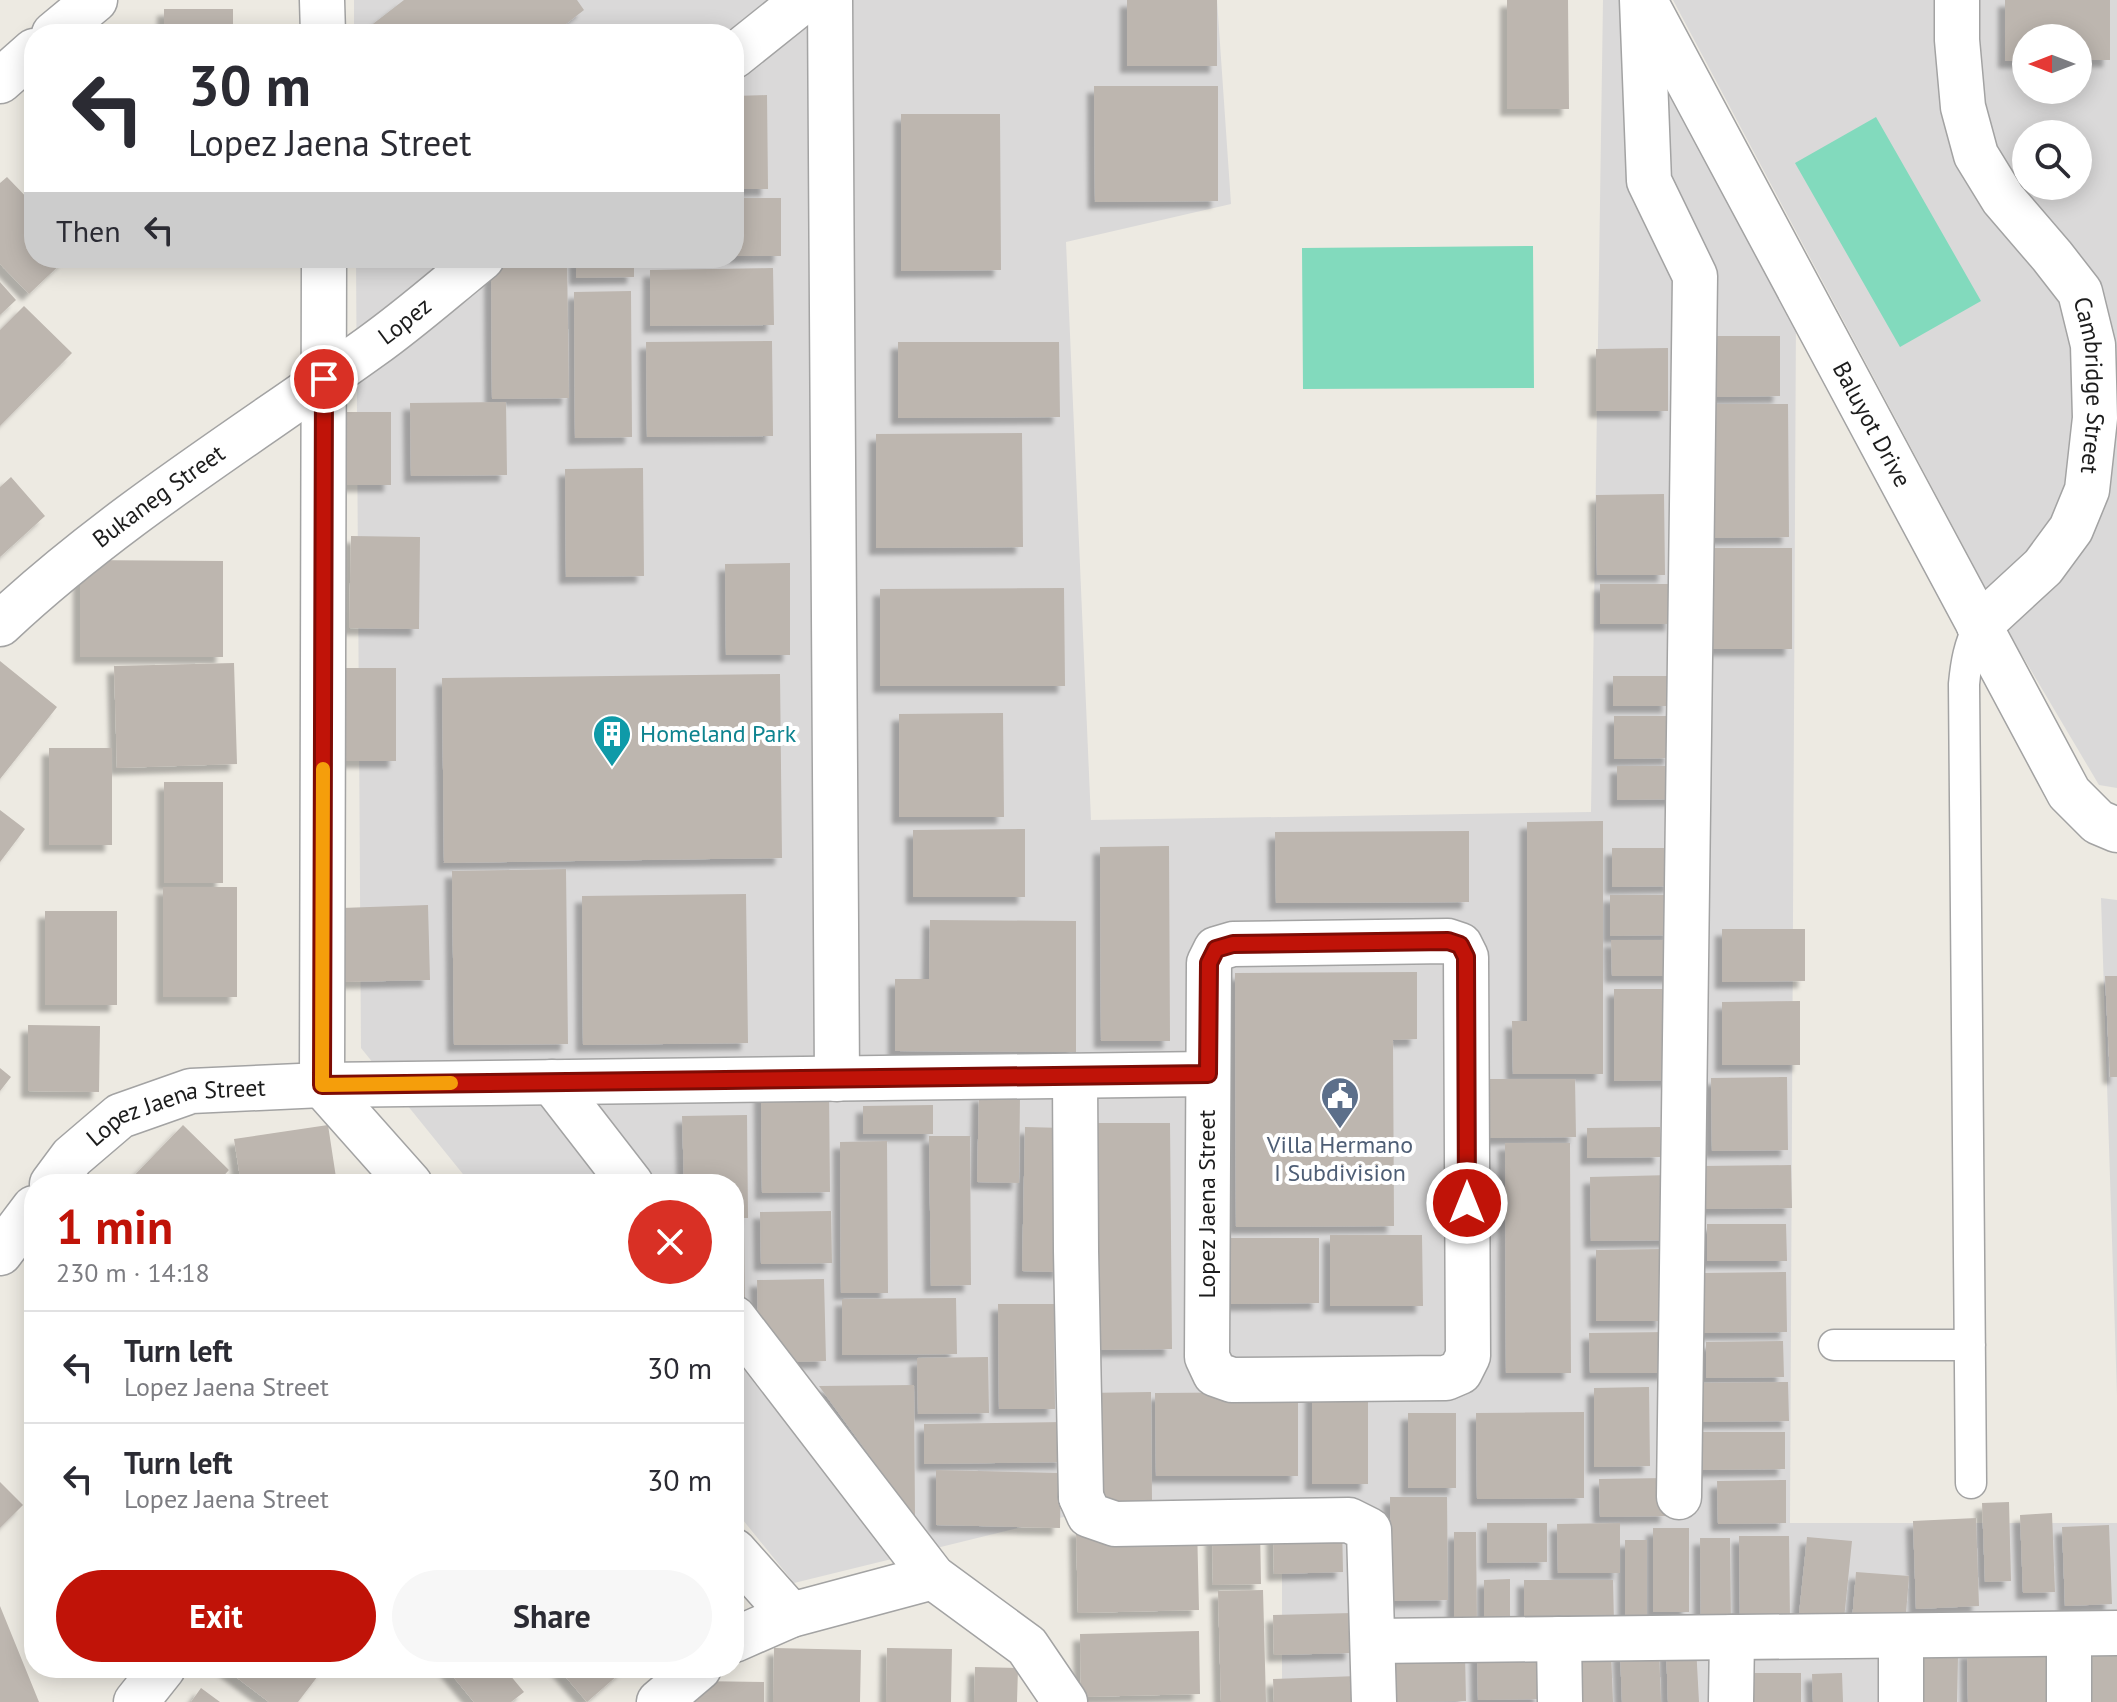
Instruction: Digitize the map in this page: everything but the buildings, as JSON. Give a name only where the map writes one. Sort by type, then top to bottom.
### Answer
[{"type":"street","points":[[66,24],[95,0]]},
{"type":"street","points":[[322,0],[323,24]]},
{"type":"street","points":[[744,48],[804,0]]},
{"type":"street","points":[[830,0],[837,1079]]},
{"type":"street","points":[[1643,0],[1649,181],[1695,276],[1679,1497]]},
{"type":"street","name":"Baluyot Drive","points":[[1643,0],[2069,793],[2098,822],[2117,830]]},
{"type":"street","name":"Cambridge Street","points":[[1957,0],[1963,107],[1976,155],[2003,199],[2080,292],[2093,345],[2095,418],[2087,490],[2071,529],[2043,567],[1979,626]]},
{"type":"street","points":[[0,81],[24,60]]},
{"type":"street","points":[[324,268],[322,1085],[401,1174]]},
{"type":"street","name":"Lopez","points":[[324,379],[375,344],[470,268]]},
{"type":"street","name":"Bukaneg Street","points":[[0,624],[41,585],[324,379]]},
{"type":"street","name":"Lopez Jaena Street","points":[[1448,941],[1460,945],[1466,957],[1468,1356],[1460,1372],[1446,1378],[1232,1380],[1215,1374],[1207,1357],[1208,1074],[1209,963],[1216,949],[1233,944],[1448,941]]},
{"type":"street","name":"Lopez Jaena Street","points":[[59,1174],[72,1157],[120,1116],[191,1091],[322,1085],[1208,1074]]},
{"type":"street","points":[[1075,1076],[1081,1497],[1089,1515],[1115,1524],[1349,1520],[1369,1530],[1374,1702]]},
{"type":"street","points":[[552,1082],[623,1174]]},
{"type":"street","points":[[0,1253],[24,1221]]},
{"type":"street","points":[[744,1331],[933,1577],[1027,1646],[1065,1702]]},
{"type":"street","points":[[744,1562],[791,1615]]},
{"type":"street","points":[[744,1636],[791,1615],[933,1577]]},
{"type":"street","points":[[1373,1641],[2117,1633]]},
{"type":"street","points":[[2069,1634],[2069,1702]]},
{"type":"street","points":[[1901,1636],[1901,1702]]},
{"type":"street","points":[[1731,1702],[1732,1637]]},
{"type":"street","points":[[1559,1639],[1560,1702]]},
{"type":"street","points":[[136,1702],[155,1678]]},
{"type":"street","points":[[659,1702],[687,1678]]},
{"type":"lane","points":[[1971,1483],[1964,684],[1972,640],[1979,626]]},
{"type":"lane","points":[[1834,1345],[1970,1345]]},
{"type":"shaded area","points":[[354,0],[1217,0],[1231,204],[1066,242],[1091,820],[1591,812],[1603,0],[1625,0],[1796,313],[1790,1523],[2117,1523],[2117,1702],[1282,1702],[1282,1513],[1096,1509],[794,1583],[744,1521],[744,1174],[463,1174],[361,1048],[356,268],[744,268],[744,24],[354,24]]},
{"type":"shaded area","points":[[1673,0],[2117,0],[2117,788],[2099,785],[2016,645]]},
{"type":"shaded area","points":[[2101,898],[2117,900],[2117,1395]]},
{"type":"green space","points":[[1876,117],[1981,301],[1900,347],[1795,163]]},
{"type":"green space","points":[[1533,246],[1534,388],[1303,389],[1302,248]]},
{"type":"slow traffic","points":[[323,769],[322,1085],[451,1083]]},
{"type":"place","name":"Homeland Park","points":[[612,768]]},
{"type":"place","name":"Villa Hermano I Subdivision","points":[[1340,1130]]},
{"type":"route","points":[[324,379],[322,1085],[1208,1074],[1209,963],[1216,949],[1233,944],[1448,941],[1460,945],[1466,957],[1467,1203]]}]
